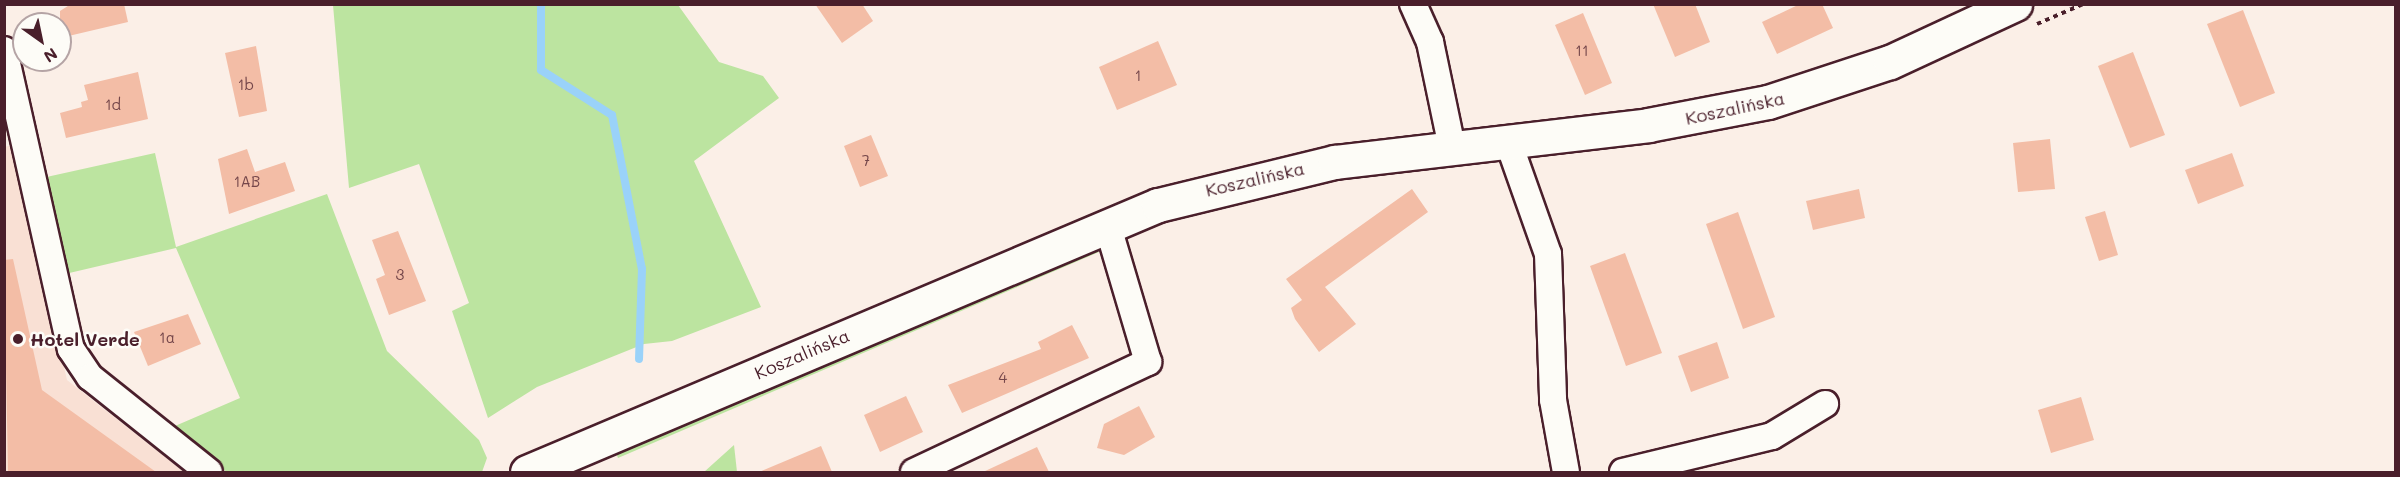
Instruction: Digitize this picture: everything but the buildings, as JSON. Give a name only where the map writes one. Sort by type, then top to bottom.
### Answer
[{"type":"main road","name":"Koszalińska","points":[[527,472],[1107,224],[1268,174],[1452,147],[1657,124],[1768,102],[2023,15]]},
{"type":"street","points":[[1413,4],[1430,42],[1452,147]]},
{"type":"street","points":[[4,50],[71,349],[90,376],[209,472]]},
{"type":"street","points":[[1508,141],[1548,254],[1553,400],[1566,472]]},
{"type":"street","points":[[914,472],[1148,362],[1107,224]]},
{"type":"street","points":[[1623,472],[1772,436],[1825,404]]},
{"type":"path","points":[[2023,15],[2083,4]]},
{"type":"shaded area","points":[[13,145],[67,380],[184,472],[5,472],[4,147]]},
{"type":"green space","points":[[333,5],[678,5],[719,62],[763,76],[779,98],[694,161],[761,307],[672,341],[644,344],[537,387],[488,418],[452,311],[469,303],[419,164],[349,188]]},
{"type":"green space","points":[[155,153],[176,247],[327,194],[387,351],[479,440],[487,458],[482,472],[227,472],[149,414],[152,408],[175,426],[240,398],[176,248],[65,274],[42,178]]},
{"type":"green space","points":[[1090,247],[1099,252],[618,458],[615,450]]},
{"type":"green space","points":[[734,445],[737,472],[704,472]]},
{"type":"waterway","points":[[541,4],[541,70],[612,115],[642,269],[639,359]]},
{"type":"place","name":"Hotel Verde","points":[[18,339]]}]
